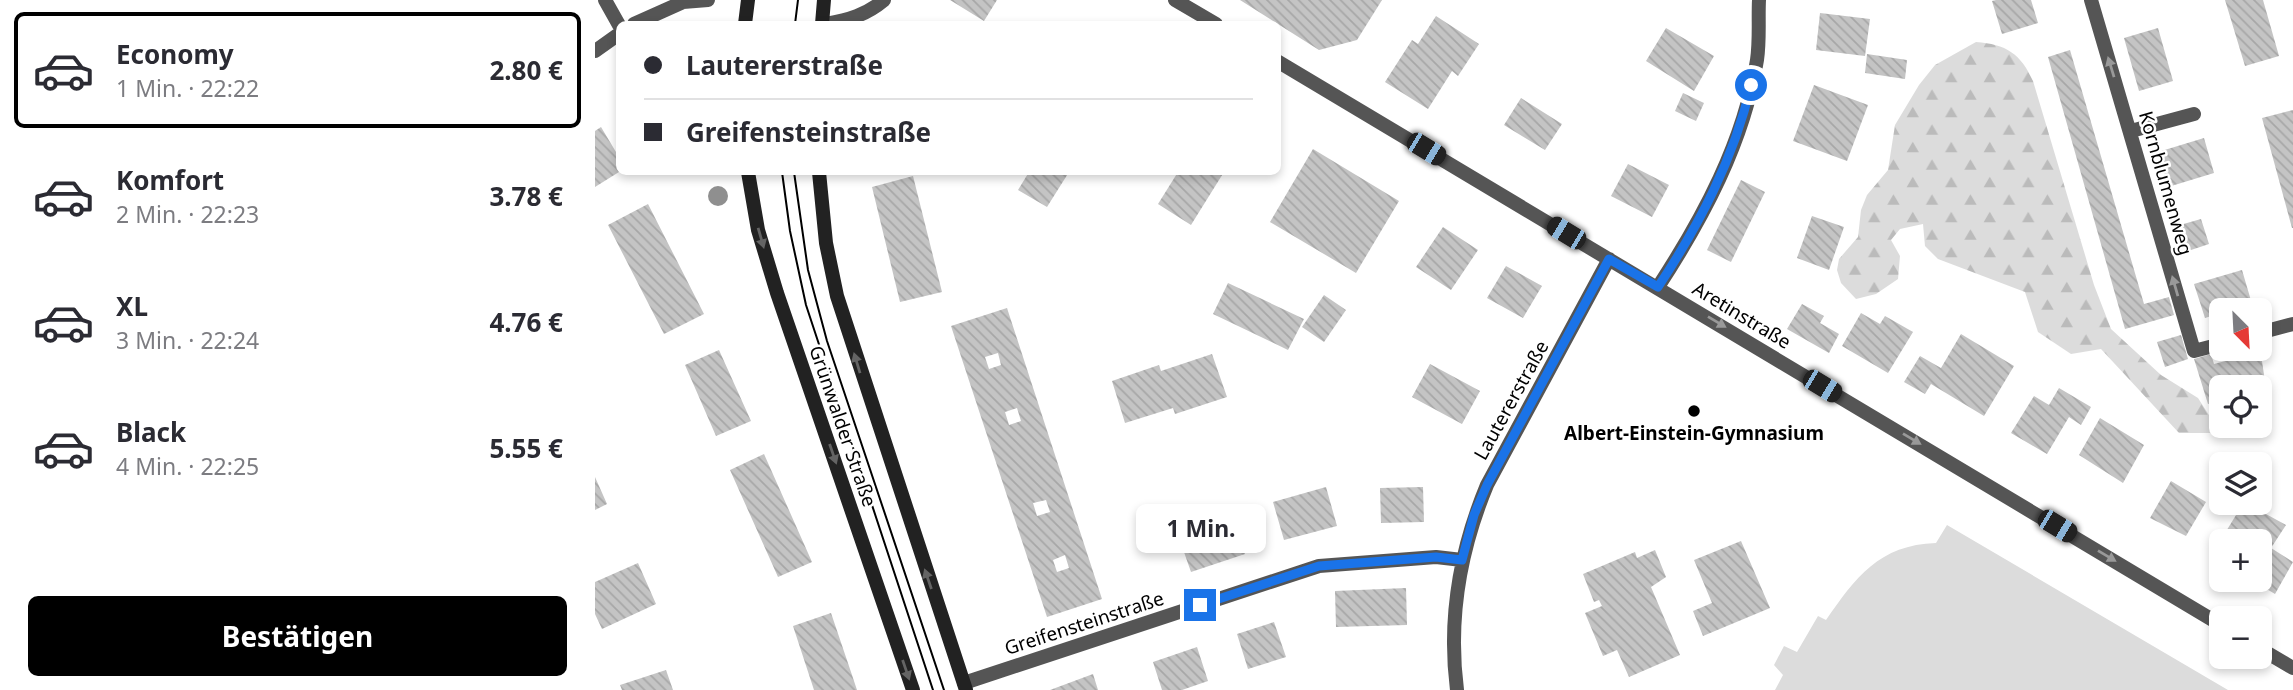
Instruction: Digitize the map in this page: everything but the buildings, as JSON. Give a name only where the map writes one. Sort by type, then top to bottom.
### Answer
[{"type":"main road","points":[[745,21],[748,0]]},
{"type":"main road","points":[[824,0],[824,21]]},
{"type":"main road","name":"Grünwalder Straße","points":[[749,175],[758,230],[777,293],[913,690]]},
{"type":"main road","name":"Grünwalder Straße","points":[[819,175],[826,243],[837,296],[965,686]]},
{"type":"street","points":[[604,0],[617,21]]},
{"type":"street","points":[[641,21],[683,2],[708,0]]},
{"type":"street","points":[[840,21],[871,11],[884,0]]},
{"type":"street","points":[[1175,0],[1211,21]]},
{"type":"street","points":[[1658,287],[1695,230],[1745,112],[1757,58],[1759,0]]},
{"type":"street","name":"Kornblumenweg","points":[[2091,0],[2194,351],[2209,347]]},
{"type":"street","points":[[595,51],[616,36]]},
{"type":"street","name":"Aretinstraße","points":[[1281,63],[2209,618]]},
{"type":"street","points":[[2131,131],[2194,114]]},
{"type":"street","name":"Lautererstraße","points":[[1457,690],[1453,616],[1462,560],[1474,515],[1487,485],[1609,259]]},
{"type":"street","points":[[2272,330],[2293,324]]},
{"type":"street","name":"Greifensteinstraße","points":[[965,686],[1319,566],[1436,557],[1462,560]]},
{"type":"street","points":[[2272,656],[2293,668]]},
{"type":"green space","points":[[1976,42],[1996,45],[2018,57],[2033,81],[2094,285],[2111,329],[2161,375],[2198,398],[2209,415],[2209,433],[2179,433],[2101,349],[2071,354],[2038,332],[2025,292],[1938,259],[1925,246],[1923,224],[1900,229],[1891,240],[1900,256],[1898,279],[1876,294],[1856,299],[1841,283],[1837,270],[1839,259],[1858,237],[1861,210],[1867,195],[1888,170],[1895,125],[1919,85],[1935,65]]},
{"type":"green space","points":[[1947,525],[2228,690],[1775,690],[1783,675],[1774,665],[1784,646],[1797,652],[1818,616],[1826,620],[1848,590],[1871,566],[1899,550],[1936,543]]},
{"type":"tram line","points":[[795,21],[798,0]]},
{"type":"tram line","points":[[782,175],[790,231],[806,305],[933,690]]},
{"type":"tram line","points":[[794,175],[808,270],[827,341],[944,690]]},
{"type":"place","name":"Albert-Einstein-Gymnasium","points":[[1694,411]]},
{"type":"route","points":[[1200,605],[1319,566],[1436,557],[1462,560],[1474,515],[1487,485],[1609,259],[1658,287],[1695,230],[1723,170],[1745,112],[1751,85]]}]
